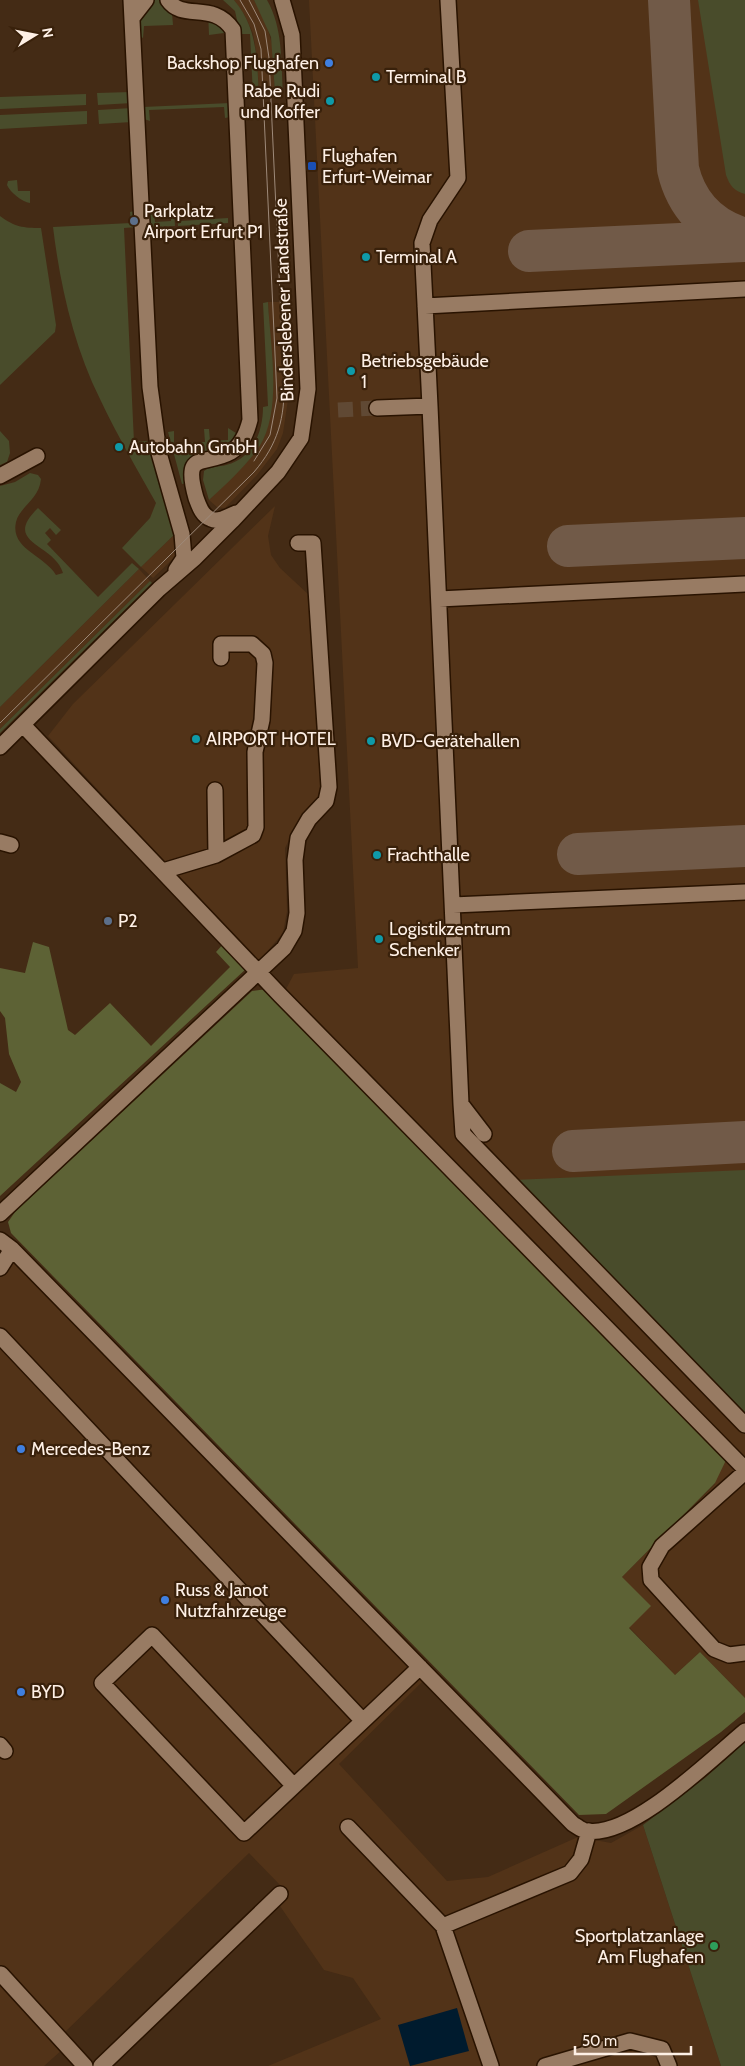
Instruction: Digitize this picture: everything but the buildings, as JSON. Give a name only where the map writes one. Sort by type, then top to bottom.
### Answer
[{"type":"street","points":[[131,0],[150,387],[157,430],[168,450],[188,522],[190,543],[184,558],[169,579]]},
{"type":"street","points":[[132,18],[146,0]]},
{"type":"street","points":[[168,0],[176,7],[215,6],[230,23],[234,40],[250,420],[248,429],[238,446],[223,455],[200,461],[194,466],[191,476],[199,506],[208,518],[218,520],[246,507]]},
{"type":"street","name":"Binderslebener Landstraße","points":[[0,746],[169,579],[195,558],[246,507],[294,450],[300,438],[306,411],[308,389],[292,35],[282,0]]},
{"type":"street","points":[[292,35],[293,0]]},
{"type":"street","points":[[448,0],[458,178],[430,220],[422,243],[463,1134],[745,1425]]},
{"type":"street","points":[[425,306],[745,289]]},
{"type":"street","points":[[377,408],[430,406]]},
{"type":"street","points":[[0,476],[37,456]]},
{"type":"street","points":[[0,1214],[284,948],[294,932],[297,913],[295,860],[298,838],[309,819],[326,801],[329,787],[313,542],[298,544]]},
{"type":"street","points":[[439,600],[745,584]]},
{"type":"street","points":[[163,871],[216,855],[253,835],[256,827],[255,752],[262,720],[265,664],[259,648],[252,644],[221,644],[221,658]]},
{"type":"street","points":[[22,725],[258,971],[745,1471],[662,1546],[650,1567],[650,1580],[714,1649],[729,1655],[745,1653]]},
{"type":"street","points":[[215,790],[216,855]]},
{"type":"street","points":[[453,905],[745,892]]},
{"type":"street","points":[[462,1104],[484,1134]]},
{"type":"street","points":[[0,1268],[6,1245]]},
{"type":"street","points":[[6,1245],[573,1824],[589,1831],[601,1831],[620,1826],[675,1791],[745,1731]]},
{"type":"street","points":[[0,1336],[363,1722]]},
{"type":"street","points":[[294,1786],[152,1635],[102,1682],[244,1833],[363,1722],[420,1667]]},
{"type":"street","points":[[348,1828],[443,1926],[491,2066]]},
{"type":"street","points":[[443,1926],[570,1873],[581,1859],[589,1831]]},
{"type":"street","points":[[101,2066],[280,1894]]},
{"type":"street","points":[[0,1975],[85,2066]]},
{"type":"street","points":[[545,2066],[630,2041],[662,2049],[669,2066]]},
{"type":"shaded area","points":[[234,0],[254,0],[265,20],[272,44],[275,95],[259,96],[257,57],[253,33],[244,14]]},
{"type":"shaded area","name":"Flughafen Erfurt-Weimar","points":[[309,0],[745,0],[745,1698],[700,1652],[675,1675],[629,1627],[622,1577],[715,1484],[277,998],[286,989],[294,974],[358,968]]},
{"type":"shaded area","points":[[268,302],[284,302],[289,393],[283,433],[277,449],[257,475],[225,508],[217,507],[209,500],[247,462],[264,437],[273,393]]},
{"type":"shaded area","points":[[275,506],[268,536],[271,555],[280,568],[309,595],[315,610],[324,780],[316,801],[297,824],[285,848],[287,911],[283,933],[258,962],[48,736],[73,704]]},
{"type":"shaded area","points":[[177,532],[180,552],[153,578],[141,567]]},
{"type":"shaded area","points":[[139,569],[150,581],[0,729],[0,707]]},
{"type":"shaded area","points":[[0,1252],[20,1268],[422,1682],[339,1764],[447,1881],[488,1877],[578,1837],[611,1843],[643,1825],[721,2066],[268,2066],[381,2019],[353,1978],[324,1970],[271,1893],[280,1885],[249,1853],[65,2032],[63,2049],[44,2066],[0,2066]]},
{"type":"green space","points":[[150,0],[161,0],[165,9],[172,13],[173,25],[144,26],[143,38],[140,36],[139,19]]},
{"type":"green space","points":[[223,0],[234,0],[248,22],[255,45],[259,96],[253,96],[250,34],[240,34],[235,11]]},
{"type":"green space","points":[[254,0],[267,0],[276,22],[279,33],[283,93],[275,93],[271,37]]},
{"type":"green space","points":[[698,0],[745,0],[745,194],[733,188],[726,175]]},
{"type":"green space","points":[[208,11],[225,31],[224,33],[209,35]]},
{"type":"green space","points":[[131,92],[132,103],[98,105],[97,93]]},
{"type":"green space","points":[[86,94],[86,105],[0,109],[0,97]]},
{"type":"green space","points":[[230,103],[230,117],[225,118],[224,107],[149,110],[150,121],[144,119],[143,107]]},
{"type":"green space","points":[[132,108],[132,122],[99,124],[98,110]]},
{"type":"green space","points":[[87,111],[87,124],[0,129],[0,115]]},
{"type":"green space","points":[[17,180],[18,191],[30,191],[30,203],[13,194],[7,185],[8,181]]},
{"type":"green space","points":[[171,210],[174,210],[175,226],[149,227],[150,211],[154,211],[155,222],[171,221]]},
{"type":"green space","points":[[177,210],[180,210],[181,221],[228,218],[228,223],[178,226]]},
{"type":"green space","points":[[134,211],[137,227],[124,228],[134,442],[147,441],[153,452],[151,454],[156,472],[161,477],[177,532],[141,567],[122,548],[150,518],[156,503],[127,452],[91,379],[83,358],[69,315],[53,227],[131,223],[130,212]]},
{"type":"green space","points":[[0,216],[10,223],[19,226],[41,228],[56,325],[55,332],[0,385]]},
{"type":"green space","points":[[268,302],[273,396],[271,415],[266,432],[259,447],[248,461],[209,500],[203,480],[204,471],[235,462],[250,450],[255,443],[261,425],[263,407],[268,406],[263,303]]},
{"type":"green space","points":[[228,428],[236,433],[234,442],[220,450],[200,454],[187,483],[182,484],[168,432],[174,431],[174,443],[205,442],[204,429],[209,429],[210,441],[228,440]]},
{"type":"green space","points":[[0,431],[9,441],[10,453],[7,462],[0,465]]},
{"type":"green space","points":[[30,473],[38,475],[41,479],[40,486],[18,516],[16,531],[18,539],[29,551],[51,568],[56,575],[63,573],[58,563],[33,543],[27,536],[25,529],[28,520],[38,508],[61,530],[56,535],[50,528],[45,533],[51,540],[47,544],[98,597],[132,563],[139,569],[0,707],[0,486],[15,482]]},
{"type":"green space","points":[[150,581],[152,583],[0,733],[0,729]]},
{"type":"green space","points":[[33,942],[49,947],[68,1030],[75,1035],[110,1003],[151,1046],[230,967],[216,952],[224,943],[247,968],[0,1196],[0,1083],[16,1092],[21,1082],[9,1054],[5,1018],[0,1011],[0,968],[25,973]]},
{"type":"green space","points":[[267,989],[727,1458],[715,1483],[622,1577],[651,1606],[629,1628],[675,1675],[700,1652],[745,1698],[745,1712],[721,1732],[606,1814],[579,1815],[11,1233],[8,1222],[15,1212],[252,991]]},
{"type":"green space","points":[[745,1170],[745,1416],[513,1180]]},
{"type":"green space","name":"Sportplatzanlage Am Flughafen","points":[[745,1742],[745,2066],[721,2066],[643,1825],[706,1777]]},
{"type":"water","points":[[457,2008],[469,2051],[410,2066],[398,2025]]},
{"type":"taxiway","points":[[669,0],[678,169],[682,182],[693,204],[710,222],[732,235],[745,239]]},
{"type":"taxiway","points":[[529,251],[745,241]]},
{"type":"taxiway","points":[[568,546],[745,538]]},
{"type":"taxiway","points":[[578,854],[745,846]]},
{"type":"taxiway","points":[[573,1151],[745,1142]]},
{"type":"tunnel","points":[[338,410],[377,408]]},
{"type":"tram line","points":[[240,0],[254,24],[261,49],[277,398],[270,435],[254,461]]},
{"type":"tram line","points":[[0,723],[254,472],[269,451],[278,430],[283,407],[284,381],[269,58],[265,31],[249,0]]},
{"type":"place","name":"Backshop Flughafen","points":[[329,63]]},
{"type":"place","name":"Terminal B","points":[[376,77]]},
{"type":"place","name":"Rabe Rudi und Koffer","points":[[330,101]]},
{"type":"place","name":"Flughafen Erfurt-Weimar","points":[[312,166]]},
{"type":"place","name":"Parkplatz Airport Erfurt P1","points":[[134,221]]},
{"type":"place","name":"Terminal A","points":[[366,257]]},
{"type":"place","name":"Betriebsgebäude 1","points":[[351,371]]},
{"type":"place","name":"Autobahn GmbH","points":[[119,447]]},
{"type":"place","name":"AIRPORT HOTEL","points":[[196,739]]},
{"type":"place","name":"BVD-Gerätehallen","points":[[371,741]]},
{"type":"place","name":"Frachthalle","points":[[377,855]]},
{"type":"place","name":"P2","points":[[108,921]]},
{"type":"place","name":"Logistikzentrum Schenker","points":[[379,939]]},
{"type":"place","name":"Mercedes-Benz","points":[[21,1449]]},
{"type":"place","name":"Russ & Janot Nutzfahrzeuge","points":[[165,1600]]},
{"type":"place","name":"BYD","points":[[21,1692]]},
{"type":"place","name":"Sportplatzanlage Am Flughafen","points":[[714,1946]]}]
